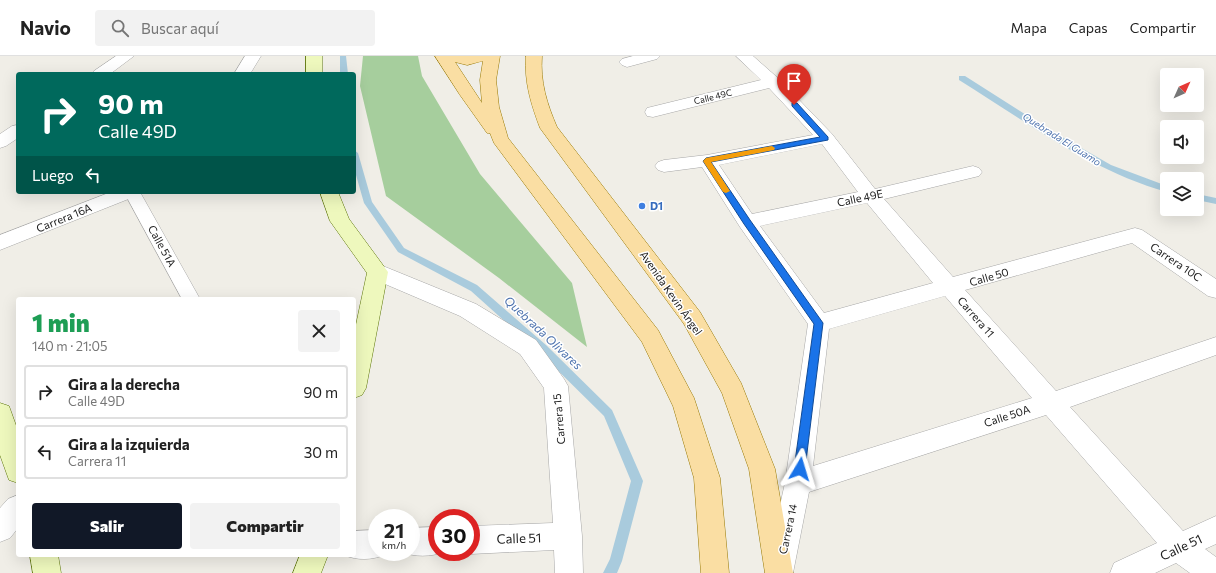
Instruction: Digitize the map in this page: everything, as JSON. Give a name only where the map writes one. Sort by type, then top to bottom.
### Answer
[{"type":"main road","points":[[314,56],[314,72]]},
{"type":"main road","points":[[443,56],[468,95],[500,139],[650,336],[686,406],[707,478],[715,573]]},
{"type":"main road","points":[[447,56],[467,60],[486,56]]},
{"type":"main road","points":[[492,56],[488,80],[491,106],[500,139]]},
{"type":"main road","name":"Avenida Kevin Ángel","points":[[534,56],[533,66],[536,95],[549,128],[692,318],[733,390],[762,469],[779,573]]},
{"type":"main road","points":[[330,194],[340,221],[378,272],[356,378]]},
{"type":"main road","points":[[0,414],[16,465]]},
{"type":"main road","points":[[44,557],[47,573]]},
{"type":"main road","points":[[307,573],[313,557]]},
{"type":"street","points":[[103,72],[126,56]]},
{"type":"street","points":[[243,72],[253,56]]},
{"type":"street","points":[[627,62],[652,56]]},
{"type":"street","name":"Carrera 11","points":[[744,56],[773,82],[826,138],[871,196],[1178,548],[1214,573]]},
{"type":"street","name":"Calle 49C","points":[[653,112],[773,82]]},
{"type":"street","points":[[0,142],[16,131]]},
{"type":"street","points":[[664,166],[706,161],[826,138]]},
{"type":"street","points":[[706,161],[747,222],[819,323]]},
{"type":"street","name":"Calle 49E","points":[[747,222],[871,196],[973,172]]},
{"type":"street","name":"Carrera 16A","points":[[0,243],[124,194]]},
{"type":"street","name":"Calle 50","points":[[819,323],[950,288],[1135,235]]},
{"type":"street","name":"Carrera 10C","points":[[1135,235],[1216,290]]},
{"type":"street","name":"Carrera 15","points":[[378,272],[468,310],[528,347],[556,386],[568,536],[569,573]]},
{"type":"street","name":"Carrera 14","points":[[779,573],[798,483],[819,323]]},
{"type":"street","name":"Calle 50A","points":[[798,483],[1050,402],[1216,346]]},
{"type":"street","points":[[0,528],[16,510]]},
{"type":"street","name":"Calle 51","points":[[1124,573],[1216,530]]},
{"type":"street","name":"Calle 51","points":[[480,540],[568,536]]},
{"type":"street","points":[[356,545],[368,544]]},
{"type":"lane","name":"Calle 51A","points":[[133,194],[190,297]]},
{"type":"green space","points":[[363,56],[418,56],[422,76],[480,174],[572,283],[587,347],[499,278],[386,196],[360,86]]},
{"type":"waterway","name":"Quebrada Olivares","points":[[343,56],[344,72]]},
{"type":"waterway","name":"Quebrada El Guamo","points":[[962,78],[1047,132],[1108,167],[1160,186]]},
{"type":"waterway","name":"Quebrada Olivares","points":[[356,160],[368,203],[401,250],[474,288],[542,348],[608,413],[637,481],[616,561],[610,573]]},
{"type":"waterway","name":"Quebrada El Guamo","points":[[1204,198],[1216,201]]},
{"type":"slow traffic","points":[[726,191],[706,161],[772,148]]},
{"type":"place","name":"D1","points":[[642,206]]},
{"type":"route","points":[[794,105],[826,138],[706,161],[747,222],[819,323],[800,469]]}]
